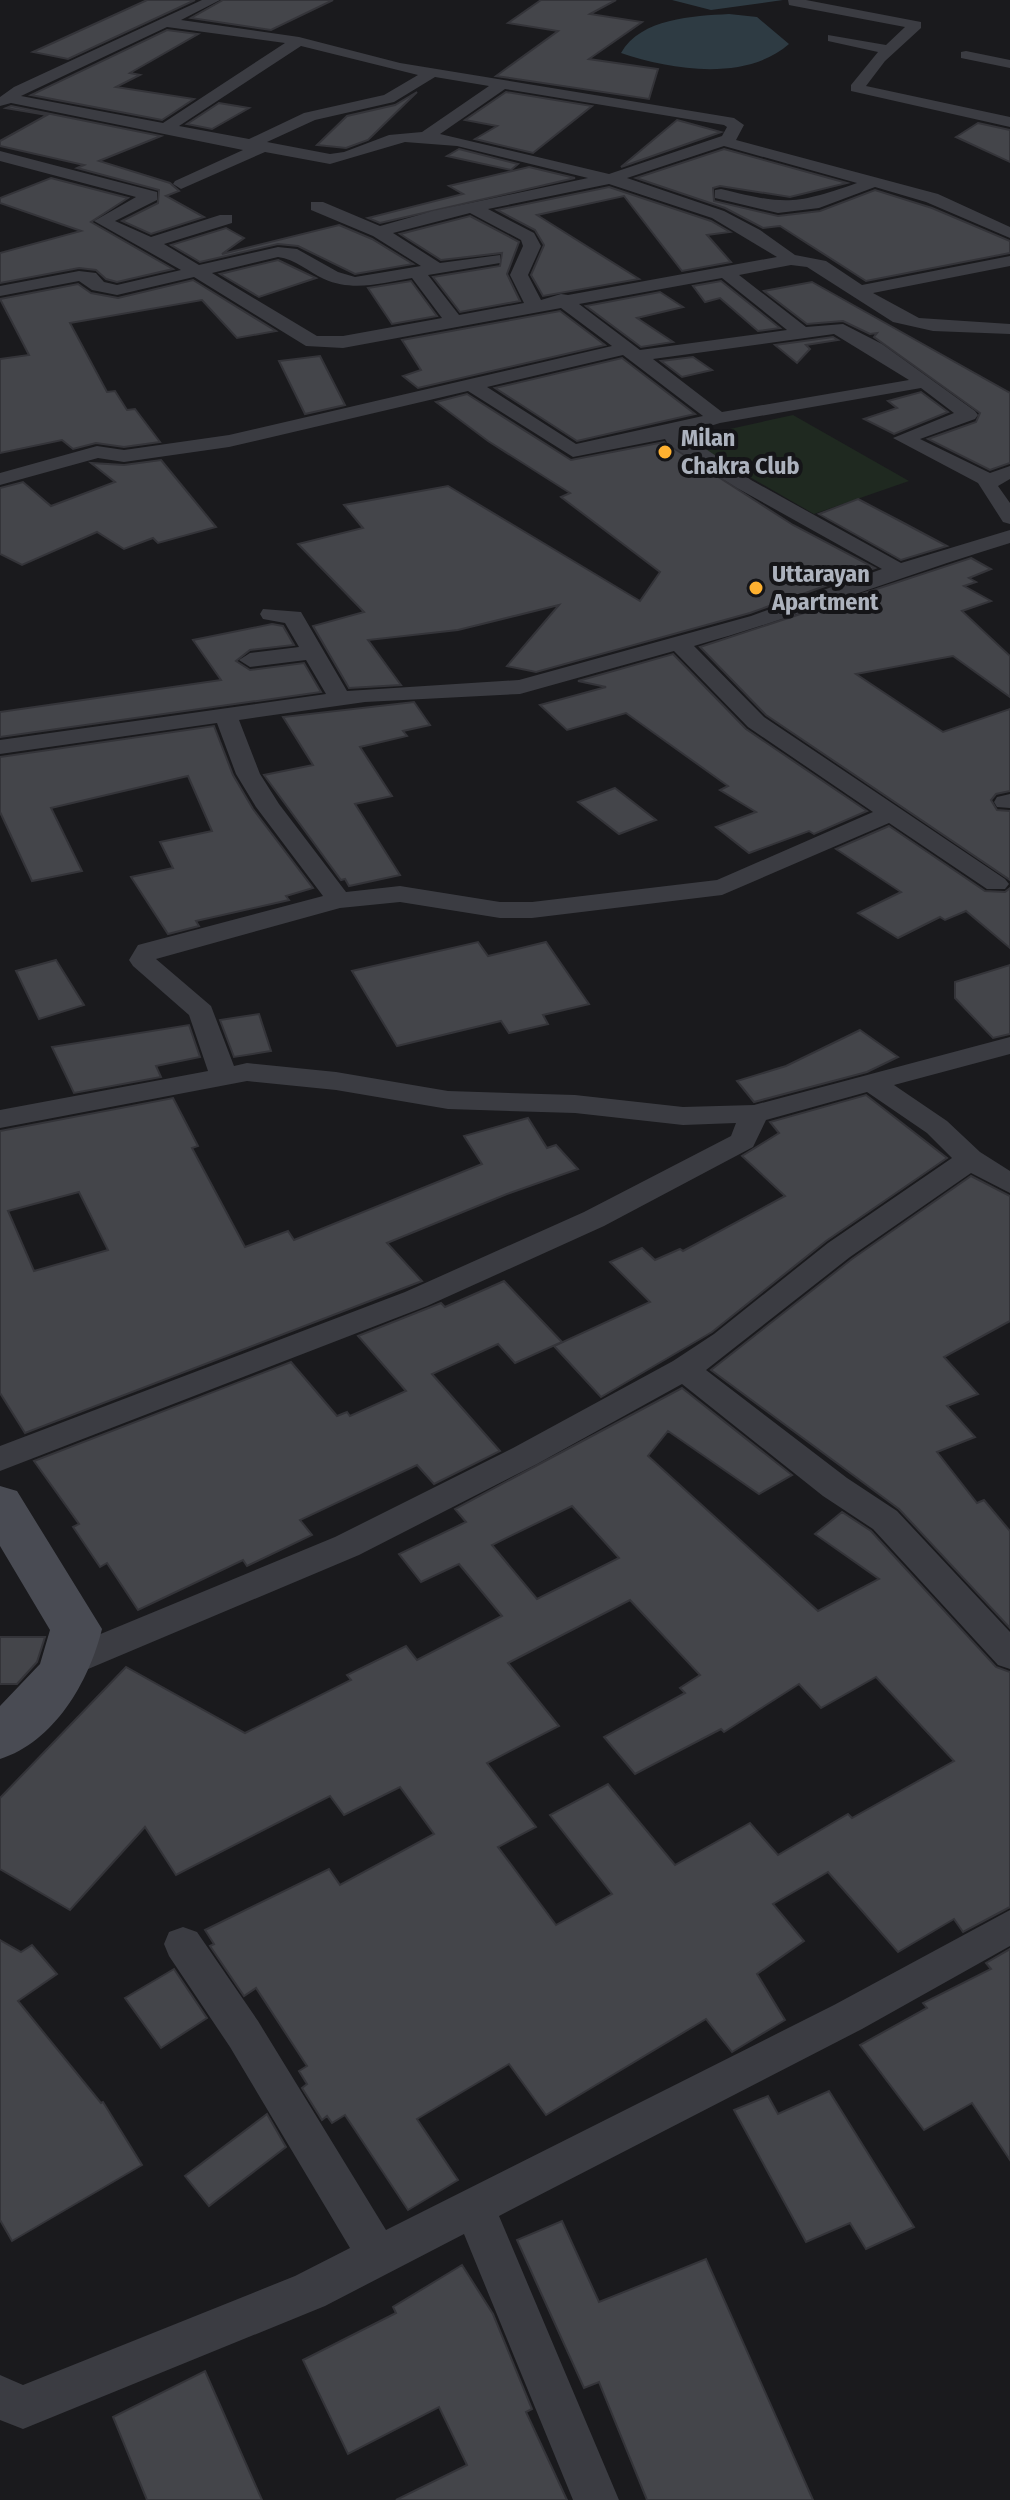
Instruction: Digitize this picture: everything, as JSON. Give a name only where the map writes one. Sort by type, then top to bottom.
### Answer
[{"type":"main road","points":[[0,1504],[76,1629],[69,1662],[45,1697],[0,1738]]},
{"type":"street","points":[[3,102],[213,0]]},
{"type":"street","points":[[794,2],[916,25],[856,88],[1010,122]]},
{"type":"street","points":[[165,22],[299,41],[380,64],[505,82],[735,123],[736,128],[726,140],[609,179],[430,217],[379,232]]},
{"type":"street","points":[[833,38],[890,50]]},
{"type":"street","points":[[164,129],[299,41]]},
{"type":"street","points":[[966,55],[1010,64]]},
{"type":"street","points":[[181,184],[310,116],[389,99],[433,72]]},
{"type":"street","points":[[424,138],[505,82]]},
{"type":"street","points":[[3,102],[253,147],[342,159],[387,139],[424,138],[504,152],[609,179],[714,213],[742,226],[791,260]]},
{"type":"street","points":[[726,140],[932,198],[1010,233]]},
{"type":"street","points":[[0,156],[151,196],[102,221],[150,243],[201,272],[313,342],[343,342],[561,299],[791,260],[808,260],[823,265],[894,317],[935,328],[1010,329]]},
{"type":"street","points":[[721,194],[778,208],[813,204],[874,182]]},
{"type":"street","points":[[317,206],[379,232],[437,268]]},
{"type":"street","points":[[473,208],[528,237],[532,246],[524,257],[519,275],[534,305]]},
{"type":"street","points":[[984,220],[1010,216]]},
{"type":"street","points":[[430,217],[455,233]]},
{"type":"street","points":[[150,243],[226,219]]},
{"type":"street","points":[[0,291],[79,276],[90,277],[98,286],[117,290],[285,252],[346,281],[494,259]]},
{"type":"street","points":[[859,291],[1010,261]]},
{"type":"street","points":[[416,271],[453,320]]},
{"type":"street","points":[[725,272],[800,331]]},
{"type":"street","points":[[561,299],[718,418]]},
{"type":"street","points":[[0,479],[97,452],[124,456],[229,441],[468,383],[631,352],[837,328],[894,317]]},
{"type":"street","points":[[837,328],[875,348],[968,415],[903,438],[989,480],[1010,472]]},
{"type":"street","points":[[468,383],[573,451],[673,431],[718,418],[905,388],[923,381]]},
{"type":"street","points":[[673,431],[675,440],[744,484],[899,570]]},
{"type":"street","points":[[989,480],[991,493],[1010,518]]},
{"type":"street","points":[[0,747],[340,699],[520,687],[681,646],[899,570],[1010,536]]},
{"type":"street","points":[[271,614],[293,617],[340,699]]},
{"type":"street","points":[[681,646],[711,672],[756,722],[888,814],[996,884]]},
{"type":"street","points":[[250,660],[313,652]]},
{"type":"street","points":[[225,714],[248,774],[268,807],[339,900]]},
{"type":"street","points":[[223,1075],[201,1012],[142,960],[147,951],[339,900],[400,894],[500,910],[532,910],[722,887],[888,814]]},
{"type":"street","points":[[0,1119],[223,1075],[276,1074],[448,1100],[575,1104],[683,1116],[754,1114],[1010,1045]]},
{"type":"street","points":[[873,1084],[937,1127],[970,1159],[1010,1184]]},
{"type":"street","points":[[0,1459],[386,1311],[594,1219],[743,1141],[754,1114]]},
{"type":"street","points":[[69,1662],[347,1546],[525,1456],[684,1369],[782,1298],[839,1250],[891,1218],[970,1159]]},
{"type":"street","points":[[684,1369],[835,1487],[885,1520],[1010,1655]]},
{"type":"street","points":[[8,2410],[310,2291],[848,2017],[1010,1927]]},
{"type":"street","points":[[183,1944],[244,2034],[378,2256]]},
{"type":"street","points":[[474,2207],[596,2500]]},
{"type":"green space","points":[[793,415],[909,481],[814,514],[684,439]]},
{"type":"shaded area","points":[[672,0],[783,0],[711,10]]},
{"type":"shaded area","points":[[729,14],[757,17],[789,44],[752,64],[730,68],[685,68],[621,53],[641,32],[654,26],[684,18]]},
{"type":"building","points":[[147,0],[195,0],[68,59],[33,52]]},
{"type":"building","points":[[223,0],[333,0],[271,30],[191,18]]},
{"type":"building","points":[[541,0],[616,0],[590,14],[642,22],[589,59],[658,69],[649,99],[496,76],[558,31],[508,23]]},
{"type":"building","points":[[167,30],[198,34],[130,73],[140,75],[116,87],[194,99],[162,120],[31,95]]},
{"type":"building","points":[[417,92],[368,140],[346,148],[317,145],[347,116],[395,105]]},
{"type":"building","points":[[506,92],[592,106],[533,153],[475,139],[497,126],[465,120]]},
{"type":"building","points":[[219,103],[249,108],[212,129],[187,124]]},
{"type":"building","points":[[11,106],[161,136],[99,161],[170,183],[179,191],[166,196],[204,217],[151,234],[122,221],[158,203],[159,190],[77,168],[84,165],[0,146],[0,141],[47,115],[6,108]]},
{"type":"building","points":[[677,120],[721,132],[621,167]]},
{"type":"building","points":[[978,123],[1010,130],[1010,162],[956,137]]},
{"type":"building","points":[[459,149],[518,164],[511,170],[447,156]]},
{"type":"building","points":[[724,149],[847,183],[790,197],[720,186],[713,188],[714,201],[778,216],[820,211],[875,190],[932,208],[1010,241],[1010,253],[866,281],[780,226],[763,228],[725,208],[636,178]]},
{"type":"building","points":[[529,167],[575,178],[380,223],[368,218],[463,194],[449,186]]},
{"type":"building","points":[[51,178],[128,198],[91,222],[173,269],[117,282],[106,279],[96,270],[79,268],[0,283],[0,253],[81,231],[0,203],[0,198]]},
{"type":"building","points":[[609,187],[711,221],[730,232],[707,235],[731,262],[682,271],[624,196],[537,215],[639,279],[543,296],[531,275],[544,245],[535,230],[497,210]]},
{"type":"building","points":[[470,216],[519,242],[507,274],[520,301],[460,312],[433,277],[500,266],[502,253],[441,260],[400,234]]},
{"type":"building","points":[[339,225],[372,239],[413,264],[355,274],[298,246],[278,244],[200,262],[171,245],[226,228],[244,238],[222,254]]},
{"type":"building","points":[[278,260],[316,278],[259,297],[220,274]]},
{"type":"building","points":[[193,280],[276,331],[237,338],[202,300],[70,323],[107,392],[115,391],[127,410],[135,409],[160,442],[124,447],[96,443],[73,449],[62,440],[0,453],[0,359],[29,355],[0,299],[78,284],[91,293],[118,298]]},
{"type":"building","points":[[411,281],[437,316],[392,324],[368,288]]},
{"type":"building","points":[[721,281],[780,328],[758,331],[720,298],[705,302],[693,286]]},
{"type":"building","points":[[812,282],[1010,393],[1010,463],[990,470],[928,439],[976,422],[980,413],[874,337],[877,333],[870,334],[843,321],[807,324],[764,291]]},
{"type":"building","points":[[660,292],[683,307],[637,318],[673,342],[641,347],[586,306]]},
{"type":"building","points":[[560,311],[605,345],[418,388],[403,376],[421,370],[402,340]]},
{"type":"building","points":[[833,337],[838,340],[806,345],[810,349],[797,363],[775,345]]},
{"type":"building","points":[[320,356],[345,405],[305,414],[279,361]]},
{"type":"building","points":[[693,357],[712,370],[682,377],[661,361]]},
{"type":"building","points":[[622,358],[695,414],[577,441],[495,388]]},
{"type":"building","points":[[921,392],[948,412],[894,434],[864,419],[897,408],[888,401]]},
{"type":"building","points":[[467,394],[571,460],[664,442],[793,525],[875,568],[750,613],[536,672],[507,666],[559,605],[458,630],[368,640],[401,685],[349,688],[313,626],[364,612],[298,544],[363,528],[344,505],[448,486],[640,601],[660,572],[561,497],[570,493],[488,441],[436,402]]},
{"type":"building","points":[[161,460],[216,527],[158,543],[153,538],[124,549],[97,532],[22,565],[0,554],[0,488],[23,482],[51,506],[115,482],[91,463],[124,465]]},
{"type":"building","points":[[858,499],[947,546],[901,560],[819,514]]},
{"type":"building","points":[[971,558],[991,569],[969,578],[976,582],[964,586],[991,601],[962,611],[1010,656],[1010,697],[953,656],[856,674],[943,732],[1010,709],[1010,791],[996,794],[991,800],[997,810],[1010,811],[1010,880],[766,715],[700,647]]},
{"type":"building","points":[[272,624],[283,626],[294,645],[250,650],[236,661],[250,670],[304,663],[321,692],[0,737],[0,712],[221,680],[193,640]]},
{"type":"building","points":[[673,654],[746,729],[867,811],[814,834],[809,831],[749,853],[716,827],[756,812],[720,790],[728,786],[626,713],[567,730],[540,705],[606,687],[578,681]]},
{"type":"building","points":[[414,702],[430,725],[403,731],[407,736],[360,747],[392,796],[355,804],[400,875],[349,886],[345,879],[341,880],[264,775],[313,765],[283,717]]},
{"type":"building","points":[[214,726],[233,775],[253,809],[313,888],[286,896],[289,900],[196,921],[199,926],[168,934],[131,877],[173,868],[160,842],[212,831],[188,776],[51,808],[82,871],[32,881],[0,812],[0,757]]},
{"type":"building","points":[[615,788],[656,820],[619,834],[578,802]]},
{"type":"building","points":[[889,826],[985,891],[1005,892],[1010,888],[1010,948],[966,911],[945,920],[940,917],[898,938],[858,913],[901,892],[836,849]]},
{"type":"building","points":[[478,942],[488,956],[546,942],[589,1004],[543,1015],[548,1024],[509,1033],[501,1021],[397,1046],[352,971]]},
{"type":"building","points":[[56,960],[84,1005],[39,1019],[16,971]]},
{"type":"building","points":[[1010,965],[1010,1034],[993,1038],[955,998],[955,982]]},
{"type":"building","points":[[259,1014],[271,1051],[234,1057],[220,1020]]},
{"type":"building","points":[[189,1025],[200,1057],[156,1066],[161,1077],[74,1093],[52,1047]]},
{"type":"building","points":[[860,1030],[898,1057],[867,1072],[754,1102],[737,1081],[786,1066]]},
{"type":"building","points":[[866,1095],[947,1158],[826,1241],[712,1332],[601,1397],[554,1346],[650,1302],[610,1262],[642,1248],[655,1260],[680,1249],[683,1251],[785,1196],[742,1156],[779,1133],[770,1122]]},
{"type":"building","points":[[173,1098],[198,1146],[192,1148],[245,1247],[288,1231],[294,1240],[482,1164],[464,1136],[528,1118],[547,1148],[556,1145],[578,1169],[387,1243],[422,1281],[25,1433],[0,1393],[0,1131]],"holes":[[[79,1192],[108,1250],[34,1271],[8,1211]]]},
{"type":"building","points":[[971,1176],[1010,1196],[1010,1321],[944,1357],[978,1394],[947,1406],[975,1437],[937,1452],[977,1503],[984,1500],[1010,1531],[1010,1628],[899,1509],[711,1370],[852,1259]]},
{"type":"building","points":[[504,1281],[562,1342],[515,1363],[498,1344],[432,1374],[500,1451],[434,1484],[417,1465],[300,1520],[312,1535],[247,1566],[243,1560],[138,1610],[107,1563],[100,1567],[73,1527],[79,1524],[34,1461],[291,1362],[337,1416],[347,1412],[350,1416],[406,1391],[358,1336],[441,1303],[445,1307]]},
{"type":"building","points":[[682,1388],[792,1475],[759,1494],[668,1431],[648,1456],[818,1611],[879,1579],[815,1534],[842,1512],[871,1531],[996,1667],[1010,1672],[1010,1907],[963,1932],[954,1919],[898,1952],[828,1872],[773,1904],[804,1941],[757,1974],[785,2020],[732,2052],[706,2019],[546,2115],[509,2064],[417,2119],[458,2180],[408,2210],[345,2115],[332,2123],[327,2116],[322,2120],[302,2088],[307,2084],[299,2071],[307,2066],[256,1988],[244,1996],[210,1946],[214,1944],[205,1930],[329,1869],[340,1885],[434,1834],[400,1787],[344,1815],[330,1796],[176,1875],[145,1827],[70,1910],[0,1869],[0,1798],[126,1667],[245,1733],[351,1680],[347,1675],[406,1646],[417,1660],[502,1616],[459,1564],[421,1582],[399,1554],[466,1522],[455,1509]],"holes":[[[572,1506],[619,1558],[537,1599],[492,1545]],[[630,1600],[700,1675],[680,1688],[685,1693],[604,1737],[635,1774],[721,1729],[724,1732],[799,1684],[821,1708],[876,1677],[954,1761],[852,1818],[848,1814],[778,1855],[750,1823],[675,1865],[608,1784],[550,1815],[612,1894],[556,1925],[498,1847],[536,1827],[487,1763],[559,1726],[508,1663]]]},
{"type":"building","points":[[0,1637],[45,1637],[37,1662],[17,1684],[0,1684]]},
{"type":"building","points":[[0,1940],[21,1952],[32,1945],[57,1974],[18,2001],[103,2102],[142,2165],[12,2241],[0,2220]]},
{"type":"building","points":[[1010,1949],[1010,2160],[972,2103],[924,2130],[860,2045],[927,2008],[923,2003],[991,1969],[986,1963]]},
{"type":"building","points":[[174,1969],[207,2018],[161,2048],[125,1998]]},
{"type":"building","points":[[829,2091],[914,2227],[866,2249],[850,2223],[806,2242],[734,2110],[768,2096],[778,2114]]},
{"type":"building","points":[[267,2114],[286,2147],[209,2206],[185,2176]]},
{"type":"building","points":[[562,2221],[599,2302],[706,2259],[813,2500],[647,2500],[599,2382],[584,2388],[517,2240]]},
{"type":"building","points":[[462,2265],[493,2314],[532,2409],[526,2412],[567,2500],[396,2500],[467,2465],[439,2407],[348,2454],[303,2360],[396,2313],[393,2307]]},
{"type":"building","points":[[205,2371],[262,2500],[147,2500],[113,2417]]},
{"type":"place","name":"Milan Chakra Club","points":[[665,452]]},
{"type":"place","name":"Uttarayan Apartment","points":[[756,588]]}]
